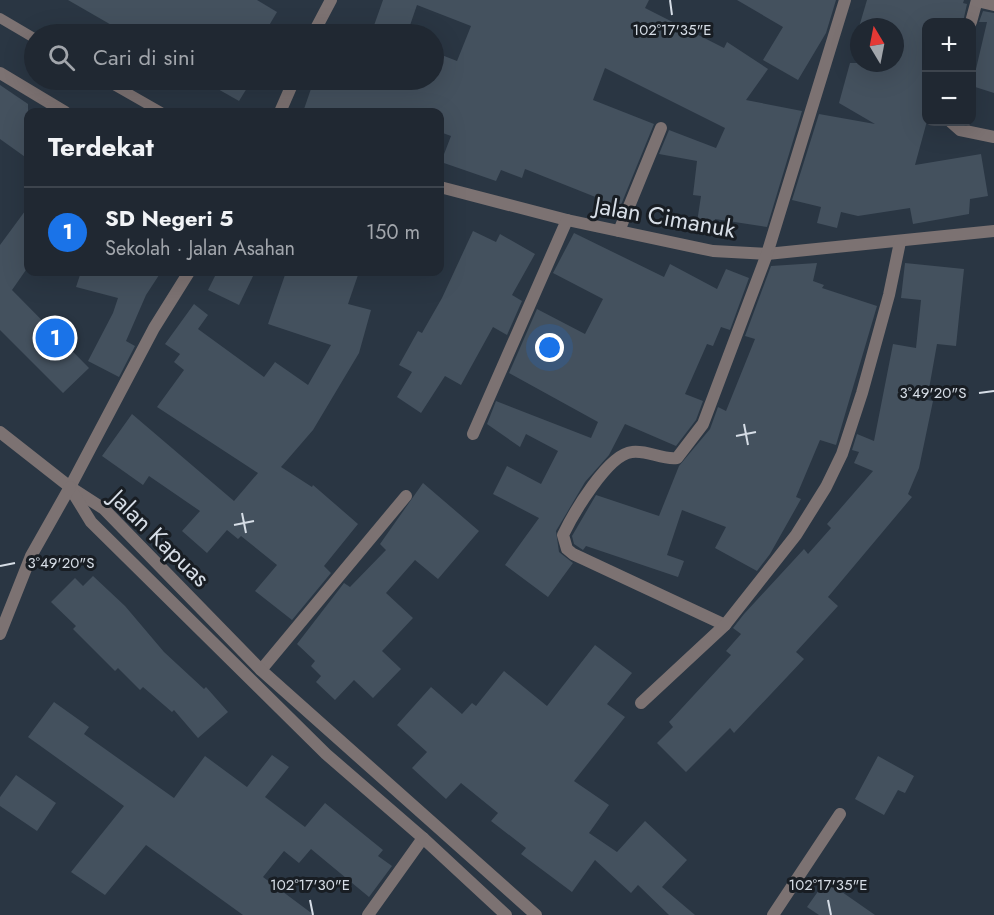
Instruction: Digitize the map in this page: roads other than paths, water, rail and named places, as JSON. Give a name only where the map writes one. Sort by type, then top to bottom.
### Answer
[{"type":"street","points":[[318,24],[331,0]]},
{"type":"street","points":[[725,625],[573,554],[567,549],[563,535],[607,467],[618,456],[630,452],[644,452],[669,459],[677,458],[687,448],[703,424],[767,254],[845,0]]},
{"type":"street","points":[[971,18],[977,0],[994,5]]},
{"type":"street","points":[[0,73],[24,87]]},
{"type":"street","points":[[28,90],[58,108]]},
{"type":"street","points":[[282,108],[290,90]]},
{"type":"street","points":[[956,126],[960,130],[994,137]]},
{"type":"street","points":[[619,231],[661,128]]},
{"type":"street","name":"Jalan Cimanuk","points":[[444,188],[669,244],[713,251],[767,254],[994,231]]},
{"type":"street","points":[[473,434],[567,220]]},
{"type":"street","points":[[641,703],[725,625],[796,535],[842,454],[877,340],[900,242]]},
{"type":"street","points":[[0,634],[31,556],[154,328],[186,276]]},
{"type":"street","points":[[0,432],[70,487]]},
{"type":"street","name":"Jalan Kapuas","points":[[70,487],[104,509],[261,670],[536,915]]},
{"type":"street","name":"Jalan Kapuas","points":[[70,487],[91,522],[269,699],[326,754],[423,838],[506,915]]},
{"type":"street","points":[[261,670],[406,496]]},
{"type":"street","points":[[773,915],[840,814]]},
{"type":"street","points":[[368,915],[423,838]]},
{"type":"lane","points":[[0,18],[24,32]]},
{"type":"lane","points":[[122,90],[154,108]]},
{"type":"place","name":"SD Negeri 5","points":[[55,338]]}]
